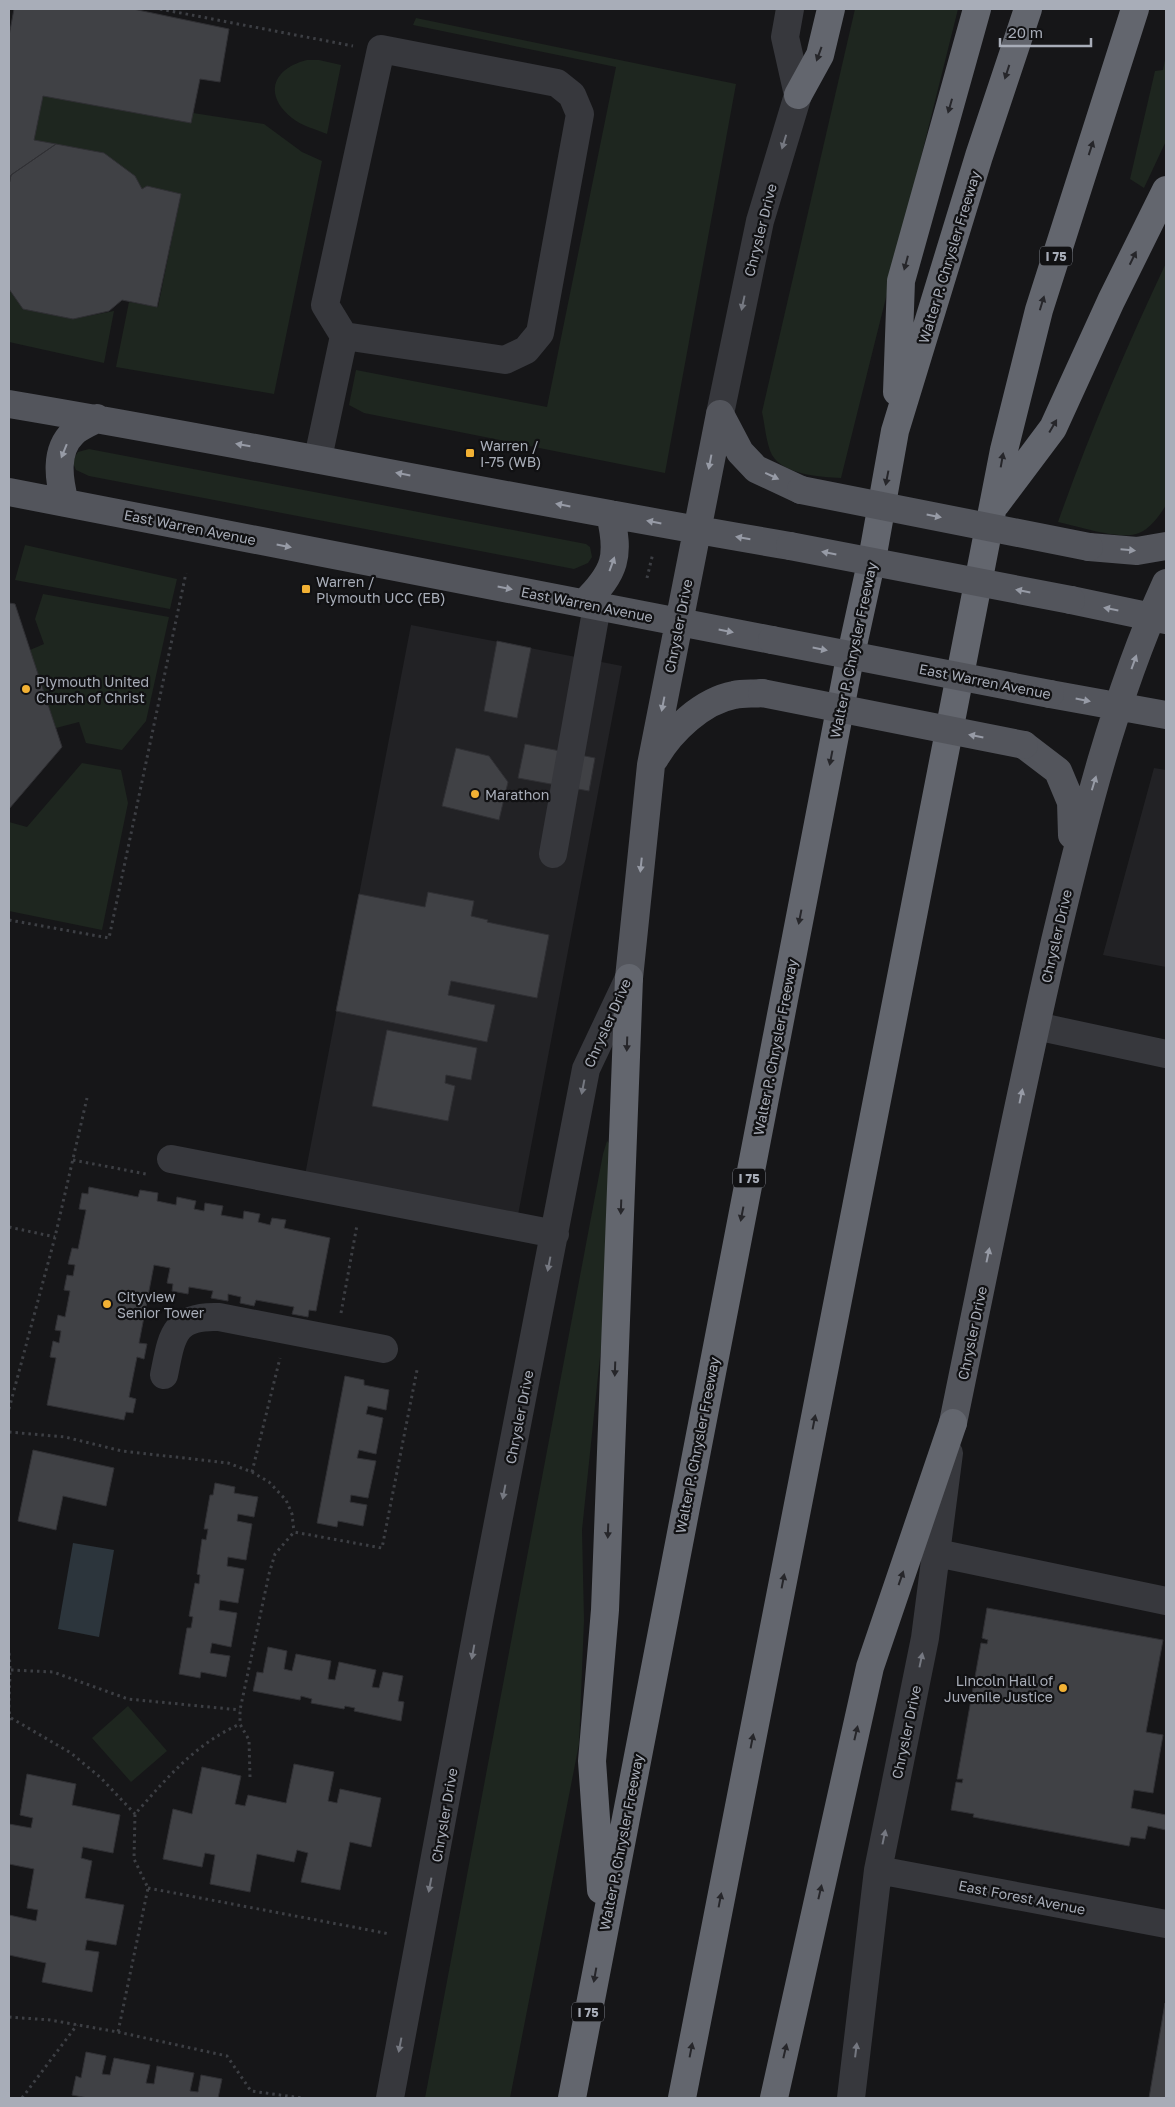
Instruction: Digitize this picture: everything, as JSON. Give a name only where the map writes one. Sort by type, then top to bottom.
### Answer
[{"type":"highway","points":[[798,96],[820,55],[831,9]]},
{"type":"highway","points":[[896,430],[901,281],[977,9]]},
{"type":"highway","name":"Walter P. Chrysler Freeway","points":[[572,2098],[896,430],[976,165],[1028,9]]},
{"type":"highway","name":"I 75","points":[[682,2098],[1004,450],[1039,310],[1135,9]]},
{"type":"highway","points":[[993,508],[1053,428],[1111,301],[1166,190]]},
{"type":"highway","points":[[604,1927],[592,1761],[605,1610],[629,978]]},
{"type":"highway","points":[[774,2098],[870,1668],[953,1423]]},
{"type":"main road","points":[[9,404],[318,458],[610,514],[790,546],[1158,618]]},
{"type":"main road","points":[[720,414],[740,452],[756,469],[801,490],[1089,547],[1137,551],[1166,546]]},
{"type":"main road","name":"Chrysler Drive","points":[[629,978],[651,765],[720,414]]},
{"type":"main road","points":[[65,503],[59,477],[61,452],[73,433],[97,418]]},
{"type":"main road","name":"East Warren Avenue","points":[[9,492],[1166,715]]},
{"type":"main road","points":[[591,604],[614,563],[616,540],[610,514]]},
{"type":"main road","name":"Chrysler Drive","points":[[953,1423],[1036,1026],[1083,823],[1117,706],[1158,618],[1166,583]]},
{"type":"main road","points":[[651,765],[665,742],[693,716],[710,705],[733,695],[762,694],[1024,745],[1058,771],[1071,802],[1073,864]]},
{"type":"street","name":"Chrysler Drive","points":[[720,414],[760,220],[798,96],[785,37],[790,9]]},
{"type":"street","points":[[318,458],[344,336],[325,305],[381,49],[557,83],[572,95],[580,114],[540,333],[526,350],[505,360],[344,336]]},
{"type":"street","points":[[553,854],[591,604]]},
{"type":"street","name":"Chrysler Drive","points":[[390,2098],[480,1615],[586,1069],[629,978]]},
{"type":"street","points":[[1036,1026],[1166,1054]]},
{"type":"street","points":[[171,1159],[555,1234]]},
{"type":"street","points":[[164,1375],[171,1342],[181,1324],[200,1316],[219,1317],[384,1349]]},
{"type":"street","name":"Chrysler Drive","points":[[851,2098],[878,1870],[925,1638],[953,1423]]},
{"type":"street","points":[[937,1553],[1166,1601]]},
{"type":"street","name":"East Forest Avenue","points":[[878,1870],[1166,1924]]},
{"type":"path","points":[[160,9],[354,46]]},
{"type":"path","points":[[647,578],[652,553]]},
{"type":"path","points":[[9,920],[109,938],[186,572]]},
{"type":"path","points":[[9,1409],[55,1237],[87,1098]]},
{"type":"path","points":[[73,1160],[149,1175]]},
{"type":"path","points":[[336,1340],[358,1216]]},
{"type":"path","points":[[9,1227],[55,1237]]},
{"type":"path","points":[[252,1472],[281,1354]]},
{"type":"path","points":[[294,1532],[382,1548],[417,1370]]},
{"type":"path","points":[[9,1432],[65,1437],[122,1451],[228,1464],[252,1472],[269,1482],[286,1500],[292,1514],[294,1532],[275,1554],[240,1710],[240,1724],[249,1740],[250,1777]]},
{"type":"path","points":[[9,1653],[11,1670],[9,1708],[11,1718],[9,1723]]},
{"type":"path","points":[[11,1670],[53,1672],[128,1699],[240,1710]]},
{"type":"path","points":[[11,1718],[71,1753],[101,1778],[135,1814]]},
{"type":"path","points":[[118,2032],[148,1888],[134,1859],[135,1814],[180,1763],[225,1731],[240,1724]]},
{"type":"path","points":[[148,1888],[391,1934]]},
{"type":"path","points":[[9,2017],[50,2020],[118,2032],[227,2056],[251,2091],[302,2098]]},
{"type":"path","points":[[22,2098],[77,2026]]},
{"type":"shaded area","points":[[855,9],[958,9],[841,478],[804,474],[785,467],[778,462],[772,455],[768,445],[762,412]]},
{"type":"shaded area","points":[[416,18],[736,84],[665,473],[364,413],[349,405],[356,370],[547,407],[616,67],[413,25]]},
{"type":"shaded area","points":[[1166,55],[1166,141],[1144,188],[1130,179],[1155,71],[1163,70]]},
{"type":"shaded area","points":[[307,60],[319,60],[341,65],[327,134],[296,121],[283,109],[277,100],[276,83],[280,76],[287,69]]},
{"type":"shaded area","points":[[43,96],[191,123],[193,113],[264,124],[302,152],[322,161],[274,394],[116,367],[129,302],[158,307],[181,194],[147,186],[142,189],[135,176],[104,153],[34,140]]},
{"type":"shaded area","points":[[1166,263],[1166,505],[1151,525],[1139,533],[1131,535],[1111,534],[1058,522],[1082,456],[1109,391]]},
{"type":"shaded area","points":[[9,289],[23,309],[73,319],[114,311],[104,363],[9,342]]},
{"type":"shaded area","points":[[89,449],[586,544],[590,547],[592,557],[588,563],[574,569],[89,476],[76,470],[72,461],[78,452]]},
{"type":"shaded area","points":[[25,545],[177,579],[170,609],[15,580]]},
{"type":"shaded area","points":[[43,594],[169,617],[146,721],[122,750],[86,743],[79,722],[56,728],[30,650],[44,644],[35,619]]},
{"type":"shaded area","points":[[411,625],[622,666],[518,1215],[305,1175]]},
{"type":"shaded area","points":[[82,763],[121,770],[128,803],[102,930],[9,911],[9,822],[27,827]]},
{"type":"shaded area","points":[[1154,768],[1166,770],[1166,967],[1103,955]]},
{"type":"shaded area","points":[[607,1141],[613,1147],[608,1280],[582,1530],[584,1620],[579,1744],[510,2098],[425,2098],[603,1154]]},
{"type":"shaded area","points":[[73,1543],[114,1550],[99,1637],[58,1629]]},
{"type":"shaded area","points":[[128,1706],[167,1751],[131,1782],[92,1738]]},
{"type":"building","points":[[14,9],[133,9],[229,29],[220,82],[200,79],[191,123],[43,96],[34,140],[56,144],[11,175],[9,185],[9,36]]},
{"type":"building","points":[[56,144],[104,153],[135,176],[142,189],[147,186],[181,194],[157,307],[122,300],[109,311],[73,319],[23,309],[9,289],[9,185],[11,175]]},
{"type":"building","name":"Plymouth United Church of Christ","points":[[9,603],[15,604],[62,747],[9,809]]},
{"type":"building","points":[[497,641],[531,648],[517,718],[484,711]]},
{"type":"building","points":[[525,744],[595,758],[589,791],[518,778]]},
{"type":"building","name":"Marathon","points":[[456,748],[489,756],[508,782],[499,820],[442,806]]},
{"type":"building","points":[[428,892],[474,901],[471,916],[488,920],[487,922],[549,935],[537,998],[451,981],[448,995],[495,1005],[487,1042],[336,1011],[359,894],[425,907]]},
{"type":"building","points":[[387,1030],[477,1048],[471,1080],[446,1075],[445,1083],[455,1086],[448,1121],[372,1106]]},
{"type":"building","name":"Cityview Senior Tower","points":[[89,1187],[138,1197],[140,1190],[158,1193],[157,1201],[176,1205],[177,1197],[196,1201],[194,1209],[204,1211],[205,1203],[223,1206],[221,1215],[243,1219],[244,1211],[260,1214],[258,1222],[270,1225],[272,1218],[286,1220],[284,1228],[330,1238],[316,1311],[309,1310],[308,1317],[292,1314],[294,1307],[256,1300],[254,1306],[240,1303],[241,1297],[228,1294],[228,1301],[211,1298],[213,1291],[189,1287],[188,1294],[172,1291],[173,1284],[167,1283],[170,1268],[154,1265],[139,1343],[147,1344],[144,1359],[137,1357],[129,1397],[136,1399],[133,1413],[126,1412],[124,1420],[47,1405],[56,1358],[50,1357],[53,1341],[59,1343],[61,1331],[55,1330],[58,1315],[65,1317],[70,1291],[64,1290],[67,1275],[73,1276],[75,1265],[68,1264],[72,1248],[78,1249],[86,1210],[79,1209],[82,1193],[88,1194]]},
{"type":"building","points":[[345,1376],[364,1380],[364,1385],[389,1390],[386,1410],[368,1406],[366,1414],[383,1418],[376,1454],[359,1450],[357,1458],[376,1461],[368,1498],[351,1495],[350,1502],[367,1505],[363,1526],[338,1521],[337,1527],[317,1523]]},
{"type":"building","points":[[33,1450],[114,1468],[106,1506],[63,1496],[56,1530],[18,1521]]},
{"type":"building","points":[[215,1483],[235,1487],[234,1493],[258,1497],[254,1517],[238,1514],[237,1521],[252,1524],[246,1560],[228,1557],[227,1566],[244,1569],[238,1603],[220,1600],[219,1610],[237,1613],[231,1647],[212,1643],[210,1653],[230,1656],[226,1677],[201,1672],[200,1678],[179,1674],[187,1628],[191,1628],[193,1617],[189,1616],[195,1583],[199,1584],[200,1575],[197,1574],[202,1539],[206,1540],[208,1529],[204,1529],[210,1495],[213,1495]]},
{"type":"building","name":"Lincoln Hall of Juvenile Justice","points":[[987,1608],[1163,1640],[1146,1732],[1163,1735],[1153,1793],[1134,1790],[1131,1808],[1166,1815],[1166,1830],[1148,1826],[1145,1839],[1131,1837],[1129,1846],[973,1817],[974,1814],[951,1810],[956,1782],[962,1783],[963,1779],[957,1779],[981,1643],[987,1644],[988,1640],[982,1638]]},
{"type":"building","points":[[268,1647],[287,1651],[284,1669],[292,1671],[296,1654],[331,1661],[328,1679],[335,1680],[339,1662],[376,1670],[372,1687],[379,1688],[383,1672],[403,1676],[398,1701],[404,1702],[401,1721],[354,1711],[355,1708],[345,1706],[344,1709],[311,1703],[312,1699],[301,1696],[300,1700],[253,1691],[257,1672],[263,1673]]},
{"type":"building","points":[[294,1764],[334,1772],[328,1801],[337,1803],[340,1789],[381,1798],[371,1847],[350,1842],[340,1890],[301,1882],[308,1853],[297,1850],[294,1862],[257,1854],[250,1892],[210,1884],[215,1855],[205,1853],[202,1867],[163,1859],[173,1809],[192,1814],[202,1767],[241,1776],[235,1804],[245,1806],[248,1795],[286,1803]]},
{"type":"building","points":[[27,1774],[76,1784],[72,1805],[120,1815],[113,1853],[83,1847],[81,1858],[92,1861],[85,1898],[124,1905],[116,1945],[87,1940],[85,1950],[99,1952],[92,1992],[42,1982],[46,1963],[9,1955],[9,1915],[36,1921],[38,1910],[27,1908],[34,1869],[9,1864],[9,1824],[31,1828],[33,1818],[20,1815]]},
{"type":"building","points":[[1165,2003],[1166,2098],[1149,2098]]},
{"type":"building","points":[[86,2052],[106,2056],[102,2074],[110,2075],[114,2058],[150,2065],[146,2083],[154,2084],[157,2066],[194,2073],[190,2091],[198,2092],[201,2075],[222,2079],[218,2098],[88,2098],[72,2095],[76,2076],[81,2078]]},
{"type":"place","name":"Warren / I-75 (WB)","points":[[470,453]]},
{"type":"place","name":"Warren / Plymouth UCC (EB)","points":[[306,589]]},
{"type":"place","name":"Plymouth United Church of Christ","points":[[26,689]]},
{"type":"place","name":"Marathon","points":[[475,794]]},
{"type":"place","name":"Cityview Senior Tower","points":[[107,1304]]},
{"type":"place","name":"Lincoln Hall of Juvenile Justice","points":[[1063,1688]]}]
